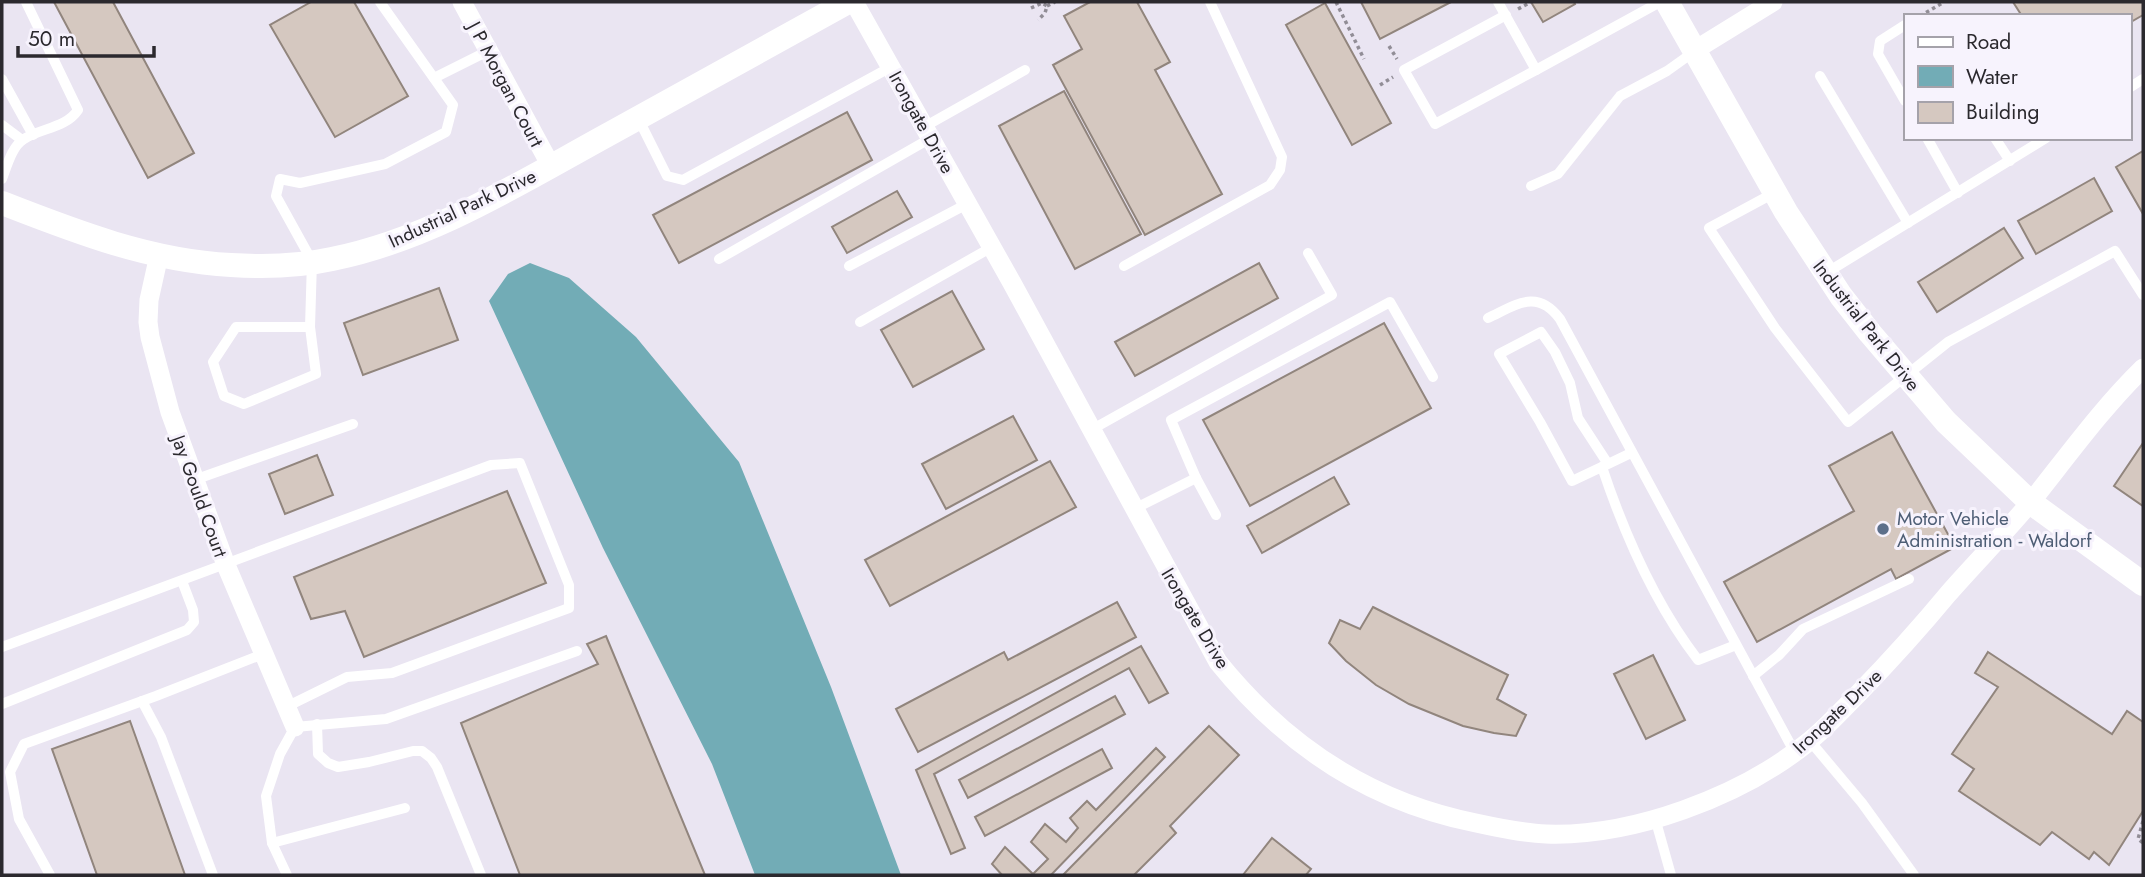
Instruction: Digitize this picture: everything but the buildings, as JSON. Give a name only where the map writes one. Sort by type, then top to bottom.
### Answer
[{"type":"street","name":"J P Morgan Court","points":[[462,2],[551,166]]},
{"type":"street","name":"Industrial Park Drive","points":[[2,203],[110,243],[198,263],[234,265],[330,260],[413,235],[495,196],[848,2]]},
{"type":"street","name":"Irongate Drive","points":[[854,2],[992,247],[1219,662],[1260,710],[1304,748],[1376,791],[1436,814],[1545,834],[1603,830],[1655,818],[1708,800],[1746,782],[1802,747],[1833,721],[1899,652],[2031,502],[2095,422],[2143,368]]},
{"type":"street","name":"Industrial Park Drive","points":[[1667,2],[1774,193],[1826,274],[1870,333],[1946,422],[2031,502],[2143,584]]},
{"type":"street","points":[[1695,51],[1773,2]]},
{"type":"street","name":"Jay Gould Court","points":[[159,255],[149,300],[150,337],[170,412],[226,565],[295,727]]},
{"type":"lane","points":[[2,179],[22,140],[72,119],[78,110],[26,2]]},
{"type":"lane","points":[[310,327],[236,327],[213,362],[224,396],[244,404],[316,374],[310,327],[312,261],[276,197],[279,179],[300,183],[385,164],[446,132],[453,105],[380,2]]},
{"type":"lane","points":[[1124,266],[1270,185],[1279,170],[1282,157],[1210,2]]},
{"type":"lane","points":[[1498,2],[1536,70]]},
{"type":"lane","points":[[1506,16],[1404,70],[1435,124],[1660,2]]},
{"type":"lane","points":[[1904,26],[1880,41],[1878,48],[1878,54],[1904,99]]},
{"type":"lane","points":[[434,78],[488,51]]},
{"type":"lane","points":[[1531,186],[1558,174],[1620,96],[1667,71],[1695,51]]},
{"type":"lane","points":[[638,118],[667,176],[683,180],[891,67]]},
{"type":"lane","points":[[719,259],[1025,70]]},
{"type":"lane","points":[[1820,76],[1908,223]]},
{"type":"lane","points":[[2,79],[33,135]]},
{"type":"lane","points":[[2,125],[22,140]]},
{"type":"lane","points":[[1928,140],[1958,193]]},
{"type":"lane","points":[[1997,140],[2010,161]]},
{"type":"lane","points":[[1826,274],[2043,140]]},
{"type":"lane","points":[[1774,193],[1709,228],[1774,328],[1848,422],[1948,342],[2115,251],[2143,295]]},
{"type":"lane","points":[[849,266],[967,204]]},
{"type":"lane","points":[[860,322],[992,247]]},
{"type":"lane","points":[[1091,430],[1332,295],[1308,253]]},
{"type":"lane","points":[[1488,318],[1519,303],[1534,300],[1552,308],[1753,676],[1802,747],[1875,820],[1914,875]]},
{"type":"lane","points":[[1216,515],[1196,478],[1171,420],[1390,302],[1433,377]]},
{"type":"lane","points":[[1632,453],[1605,465],[1572,481],[1541,422],[1499,354],[1541,332],[1555,352],[1570,383],[1578,418],[1605,465],[1613,500],[1655,593],[1691,652],[1698,660],[1736,645]]},
{"type":"lane","points":[[194,480],[353,424]]},
{"type":"lane","points":[[2,647],[491,465],[520,463],[569,584],[569,608],[392,673],[347,677],[286,706]]},
{"type":"lane","points":[[1134,509],[1196,478]]},
{"type":"lane","points":[[1753,676],[1779,655],[1803,629],[1909,579]]},
{"type":"lane","points":[[2,704],[187,630],[194,622],[193,610],[182,581]]},
{"type":"lane","points":[[287,875],[272,843],[266,796],[280,754],[295,727],[387,719],[577,651]]},
{"type":"lane","points":[[50,875],[19,819],[10,772],[24,744],[263,654]]},
{"type":"lane","points":[[142,701],[161,737],[213,875]]},
{"type":"lane","points":[[317,724],[318,754],[338,767],[413,751],[422,751],[431,758],[481,875]]},
{"type":"lane","points":[[272,843],[405,808]]},
{"type":"lane","points":[[1655,818],[1671,875]]},
{"type":"path","points":[[1038,20],[1045,13],[1047,6],[1055,2]]},
{"type":"path","points":[[1336,2],[1364,59]]},
{"type":"path","points":[[1516,10],[1531,2]]},
{"type":"path","points":[[1923,14],[1944,2]]},
{"type":"path","points":[[1031,8],[1042,3],[1047,6]]},
{"type":"path","points":[[2143,821],[2138,839],[2143,843]]},
{"type":"water","points":[[530,263],[569,278],[636,337],[739,462],[831,687],[901,875],[755,875],[712,764],[603,548],[489,301],[508,274]]},
{"type":"place","name":"Motor Vehicle Administration - Waldorf","points":[[1883,529]]}]
